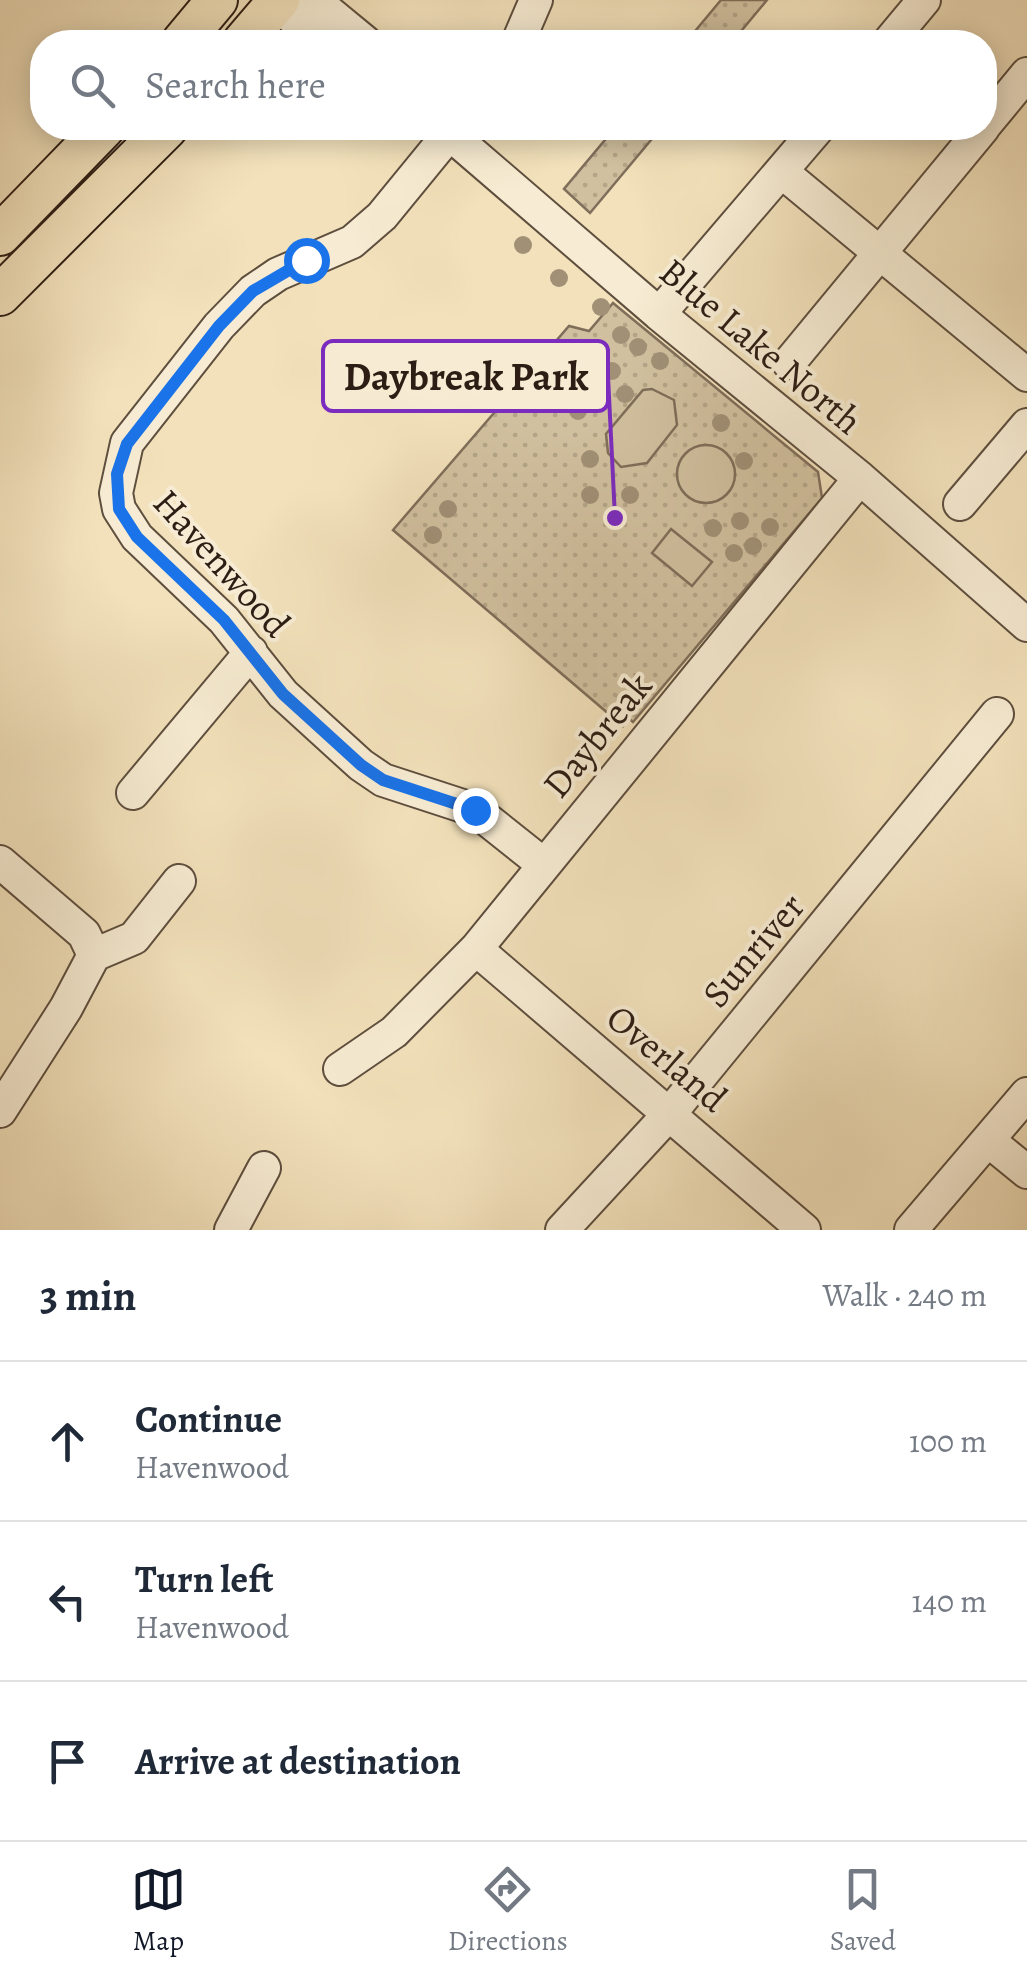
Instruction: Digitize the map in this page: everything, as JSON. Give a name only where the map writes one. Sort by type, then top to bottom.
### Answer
[{"type":"main road","points":[[192,30],[217,0]]},
{"type":"main road","points":[[255,30],[284,1]]},
{"type":"main road","points":[[0,236],[92,140]]},
{"type":"main road","points":[[0,295],[155,140]]},
{"type":"street","points":[[523,30],[536,0]]},
{"type":"street","points":[[899,30],[924,0]]},
{"type":"street","points":[[284,1],[312,30]]},
{"type":"street","points":[[284,1],[341,30]]},
{"type":"street","points":[[997,111],[1027,74]]},
{"type":"street","name":"Havenwood","points":[[441,140],[382,216],[352,242],[278,274],[253,291],[219,326],[127,444],[116,493],[119,509],[137,537],[251,652],[283,694],[361,765],[383,780],[475,810],[543,864]]},
{"type":"street","name":"Blue Lake North","points":[[461,140],[658,314],[860,478],[1027,625]]},
{"type":"street","points":[[658,314],[808,140]]},
{"type":"street","points":[[789,363],[973,140]]},
{"type":"street","points":[[782,172],[1027,375]]},
{"type":"street","points":[[960,504],[1027,426]]},
{"type":"street","name":"Daybreak","points":[[340,1069],[394,1032],[476,949],[860,478]]},
{"type":"street","points":[[133,793],[251,652]]},
{"type":"street","name":"Sunriver","points":[[562,1230],[671,1112],[998,714]]},
{"type":"street","points":[[0,862],[84,934],[94,955]]},
{"type":"street","points":[[0,1110],[66,1008],[94,955],[134,938],[180,881]]},
{"type":"street","name":"Overland","points":[[476,949],[671,1112],[804,1230]]},
{"type":"street","points":[[911,1230],[1027,1094]]},
{"type":"street","points":[[988,1141],[1027,1172]]},
{"type":"street","points":[[230,1230],[264,1168]]},
{"type":"shaded area","points":[[721,0],[767,0],[742,30],[696,30]]},
{"type":"shaded area","points":[[605,140],[651,140],[590,213],[564,189]]},
{"type":"shaded area","points":[[613,303],[818,472],[822,498],[633,722],[628,718],[623,726],[393,530],[569,326],[589,331]]},
{"type":"shaded area","points":[[652,389],[674,400],[677,425],[647,463],[621,467],[608,453],[606,434],[643,390]]},
{"type":"shaded area","points":[[706,445],[726,454],[735,474],[726,494],[706,503],[686,494],[677,474],[686,454]]},
{"type":"shaded area","points":[[671,529],[712,562],[692,586],[652,553]]},
{"type":"place","name":"Daybreak Park","points":[[615,518]]},
{"type":"route","points":[[306,260],[253,291],[219,326],[127,444],[117,474],[119,509],[137,537],[224,620],[283,694],[361,765],[383,780],[475,810]]}]
